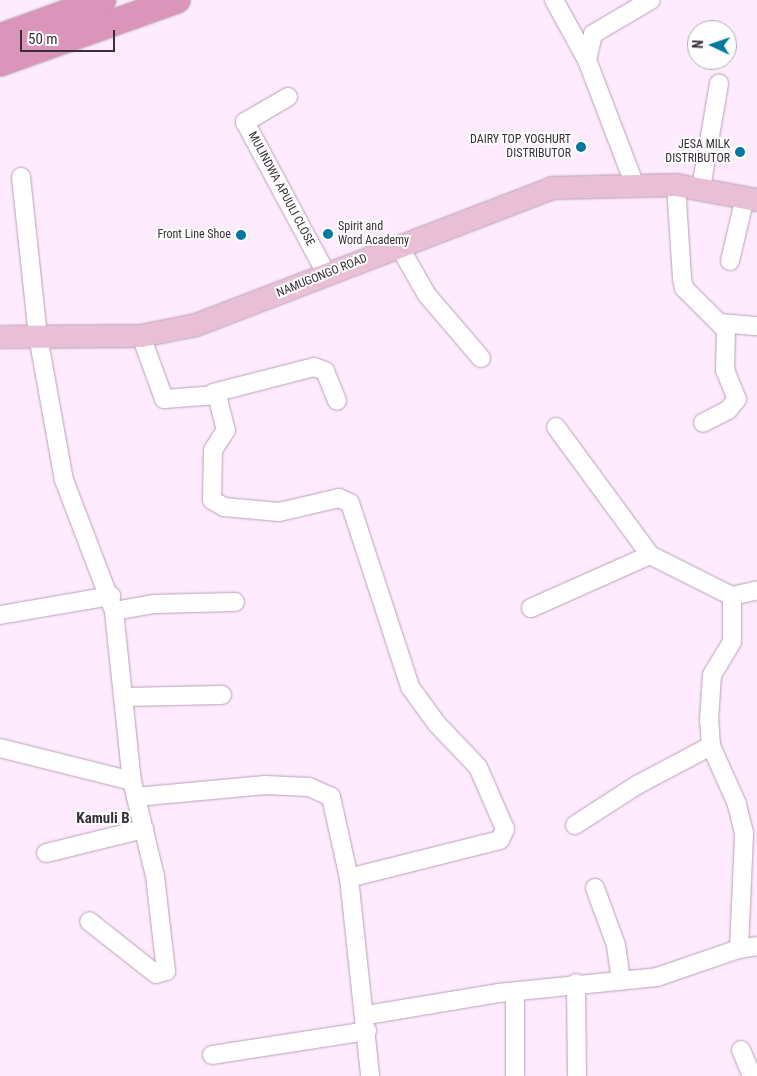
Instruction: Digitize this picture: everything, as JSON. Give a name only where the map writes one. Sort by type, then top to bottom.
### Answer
[{"type":"highway","points":[[0,37],[103,0]]},
{"type":"highway","points":[[0,63],[177,0]]},
{"type":"main road","name":"NAMUGONGO ROAD","points":[[0,337],[141,336],[196,325],[326,273],[552,188],[634,183],[676,185],[751,198]]},
{"type":"street","points":[[554,0],[587,60],[634,183]]},
{"type":"street","points":[[587,60],[593,34],[651,0]]},
{"type":"street","points":[[701,188],[719,84]]},
{"type":"street","name":"MULINDWA APUULI CLOSE","points":[[288,98],[246,122],[326,273]]},
{"type":"street","points":[[22,177],[38,336],[64,480],[113,603],[134,789],[155,876],[166,972],[156,974],[89,921]]},
{"type":"street","points":[[676,185],[684,288],[720,322],[728,339],[726,370],[737,399],[728,410],[703,423]]},
{"type":"street","points":[[730,261],[751,198]]},
{"type":"street","points":[[399,246],[427,295],[481,358]]},
{"type":"street","points":[[720,322],[757,326]]},
{"type":"street","points":[[141,336],[164,399],[213,393],[314,367],[325,371],[337,401]]},
{"type":"street","points":[[213,393],[226,430],[213,450],[212,500],[224,507],[279,512],[339,498],[350,503],[410,687],[437,724],[478,767],[505,829],[500,840],[349,878]]},
{"type":"street","points":[[556,427],[650,555],[732,596],[757,590]]},
{"type":"street","points":[[531,608],[650,555]]},
{"type":"street","points":[[732,596],[732,642],[710,684],[711,746],[737,804],[744,833],[739,949]]},
{"type":"street","points":[[0,615],[113,603],[236,602]]},
{"type":"street","points":[[124,698],[222,695]]},
{"type":"street","points":[[575,825],[637,785],[711,746]]},
{"type":"street","points":[[0,748],[134,789],[256,785],[322,791],[331,797],[349,878],[367,1023],[370,1076]]},
{"type":"street","points":[[46,853],[144,829]]},
{"type":"street","points":[[595,888],[616,945],[622,979]]},
{"type":"street","points":[[212,1055],[515,992],[576,983],[657,978],[739,949],[757,946]]},
{"type":"street","points":[[576,983],[577,1076]]},
{"type":"street","points":[[515,992],[515,1076]]},
{"type":"street","points":[[741,1050],[752,1076]]},
{"type":"place","name":"DAIRY TOP YOGHURT DISTRIBUTOR","points":[[581,147]]},
{"type":"place","name":"JESA MILK DISTRIBUTOR","points":[[740,152]]},
{"type":"place","name":"Spirit and Word Academy","points":[[328,234]]},
{"type":"place","name":"Front Line Shoe","points":[[241,235]]},
{"type":"district","name":"Kamuli B","points":[[103,819]]}]
